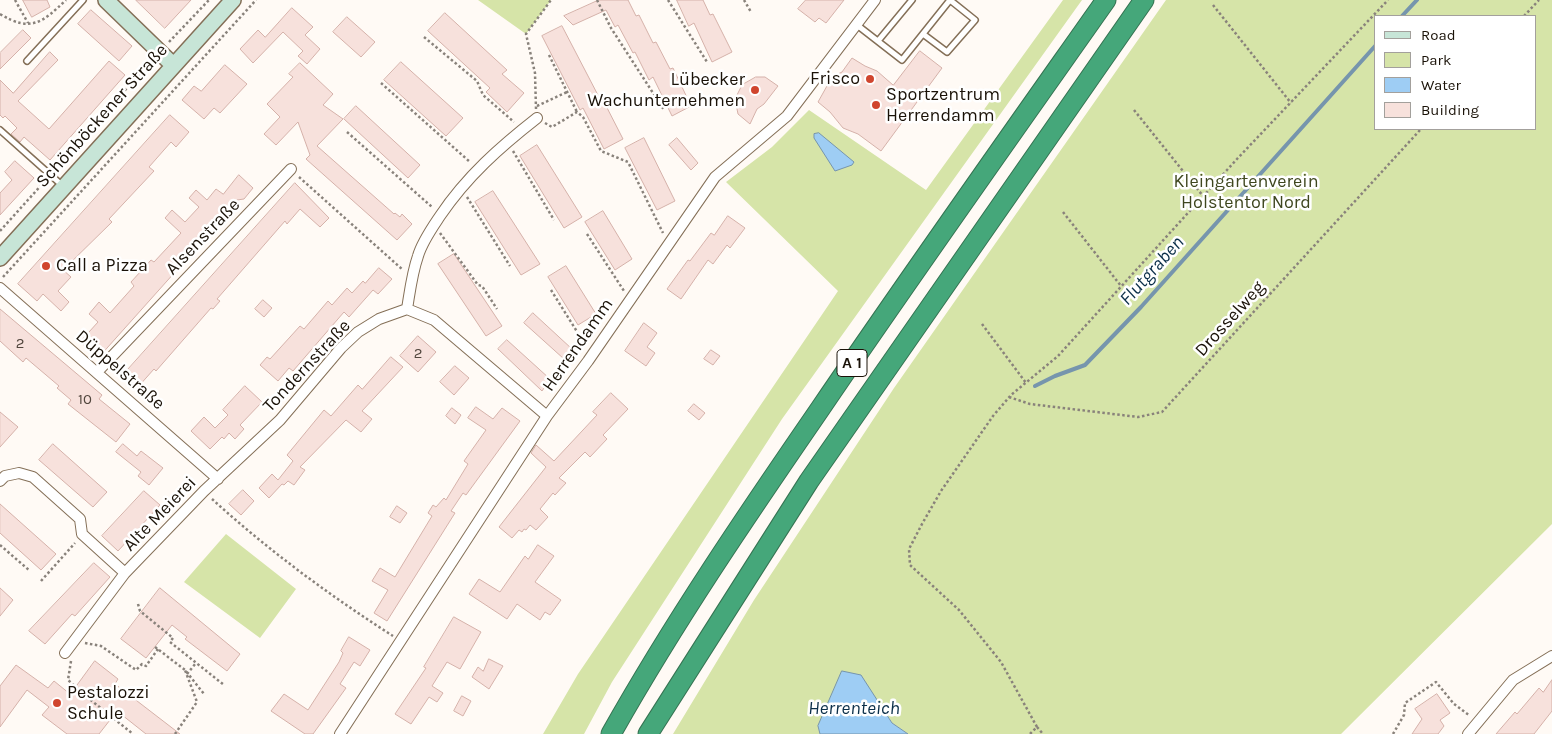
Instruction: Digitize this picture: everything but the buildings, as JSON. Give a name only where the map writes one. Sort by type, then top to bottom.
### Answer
[{"type":"highway","name":"A 1","points":[[610,734],[644,675],[740,526],[905,285],[1106,0]]},
{"type":"highway","name":"A 1","points":[[648,734],[691,663],[809,481],[1144,0]]},
{"type":"highway","points":[[656,734],[691,663]]},
{"type":"main road","points":[[106,0],[172,64]]},
{"type":"main road","name":"Schönböckener Straße","points":[[0,258],[172,64],[233,0]]},
{"type":"street","name":"Herrendamm","points":[[340,734],[402,642],[547,416],[592,356],[668,243],[715,178],[787,116],[875,0]]},
{"type":"street","points":[[537,118],[477,168],[460,187],[440,215],[418,254],[407,309],[434,320],[547,416]]},
{"type":"street","name":"Alsenstraße","points":[[98,371],[291,169]]},
{"type":"street","name":"Düppelstraße","points":[[0,288],[98,371],[218,478]]},
{"type":"street","name":"Tondernstraße","points":[[218,478],[280,420],[341,348],[358,332],[379,319],[407,309]]},
{"type":"street","name":"Alte Meierei","points":[[0,481],[5,476],[19,473],[33,477],[80,520],[82,534],[125,573]]},
{"type":"street","name":"Alte Meierei","points":[[65,653],[125,573],[218,478]]},
{"type":"street","points":[[1468,734],[1513,680],[1552,656]]},
{"type":"lane","points":[[27,61],[83,0]]},
{"type":"lane","points":[[878,41],[912,0]]},
{"type":"lane","points":[[857,24],[902,60],[922,34],[950,0],[975,20],[947,52],[922,34]]},
{"type":"lane","points":[[0,130],[64,187]]},
{"type":"path","points":[[0,14],[29,24],[36,24],[49,16],[66,0]]},
{"type":"path","points":[[0,231],[209,0]]},
{"type":"path","points":[[0,280],[256,0]]},
{"type":"path","points":[[551,0],[526,34],[535,74],[537,118],[552,127],[577,112]]},
{"type":"path","points":[[597,0],[611,28],[664,110]]},
{"type":"path","points":[[668,0],[707,62]]},
{"type":"path","points":[[744,0],[750,12]]},
{"type":"path","points":[[1044,734],[1037,727],[1001,662],[959,610],[910,565],[909,549],[959,463],[1009,397],[1058,356],[1203,196],[1388,0]]},
{"type":"path","points":[[1525,15],[1539,0]]},
{"type":"path","points":[[17,1],[29,24]]},
{"type":"path","points":[[1213,5],[1291,103]]},
{"type":"path","points":[[424,36],[477,81],[483,95],[523,129]]},
{"type":"path","points":[[549,54],[577,112],[583,116],[601,151],[628,162],[668,243]]},
{"type":"path","points":[[381,83],[477,168]]},
{"type":"path","points":[[535,107],[567,92]]},
{"type":"path","points":[[1134,110],[1203,196]]},
{"type":"path","name":"Drosselweg","points":[[1009,397],[1030,404],[1138,417],[1162,412],[1420,130]]},
{"type":"path","points":[[347,132],[440,215]]},
{"type":"path","points":[[507,142],[554,220]]},
{"type":"path","points":[[291,169],[412,277]]},
{"type":"path","points":[[460,187],[510,266]]},
{"type":"path","points":[[1063,212],[1121,286]]},
{"type":"path","points":[[434,225],[478,285],[482,286],[497,309]]},
{"type":"path","points":[[587,234],[630,300]]},
{"type":"path","points":[[551,290],[592,356]]},
{"type":"path","points":[[982,324],[1026,383]]},
{"type":"path","points":[[204,491],[239,524],[289,564],[347,606],[402,642]]},
{"type":"path","points":[[41,581],[82,534]]},
{"type":"path","points":[[0,544],[30,571]]},
{"type":"path","points":[[138,604],[140,611],[173,638],[170,642],[224,685]]},
{"type":"path","points":[[133,734],[68,680],[74,641],[101,646],[136,670],[142,664],[146,666],[158,650]]},
{"type":"path","points":[[155,647],[185,670],[204,694]]},
{"type":"path","points":[[188,674],[196,663]]},
{"type":"path","points":[[175,734],[197,702],[185,670]]},
{"type":"path","points":[[1392,734],[1404,716],[1405,703],[1436,682],[1454,704],[1478,721]]},
{"type":"path","points":[[87,697],[91,693]]},
{"type":"path","points":[[1030,734],[1037,727]]},
{"type":"green space","points":[[478,0],[551,0],[526,34]]},
{"type":"green space","points":[[1063,0],[1082,0],[782,419],[612,682],[584,734],[543,734],[578,674],[838,291],[726,182],[772,147],[809,110],[926,190]]},
{"type":"green space","name":"Kleingartenverein Holstentor Nord","points":[[1166,0],[1552,0],[1552,524],[1341,734],[908,734],[892,723],[883,707],[818,726],[820,734],[673,734],[754,600],[894,388]]},
{"type":"green space","points":[[226,534],[296,589],[260,638],[184,582]]},
{"type":"water","points":[[819,133],[854,162],[852,165],[835,171],[814,138],[814,134]]},
{"type":"water","name":"Herrenteich","points":[[842,671],[861,675],[892,723],[908,734],[820,734],[818,726]]},
{"type":"waterway","name":"Flutgraben","points":[[1403,15],[1417,0]]},
{"type":"waterway","name":"Flutgraben","points":[[1035,386],[1085,365],[1141,307],[1374,47]]},
{"type":"place","name":"Frisco","points":[[870,79]]},
{"type":"place","name":"Lübecker Wachunternehmen","points":[[755,90]]},
{"type":"place","name":"Sportzentrum Herrendamm","points":[[876,105]]},
{"type":"place","name":"Call a Pizza","points":[[46,266]]},
{"type":"place","name":"Pestalozzi Schule","points":[[57,703]]}]
